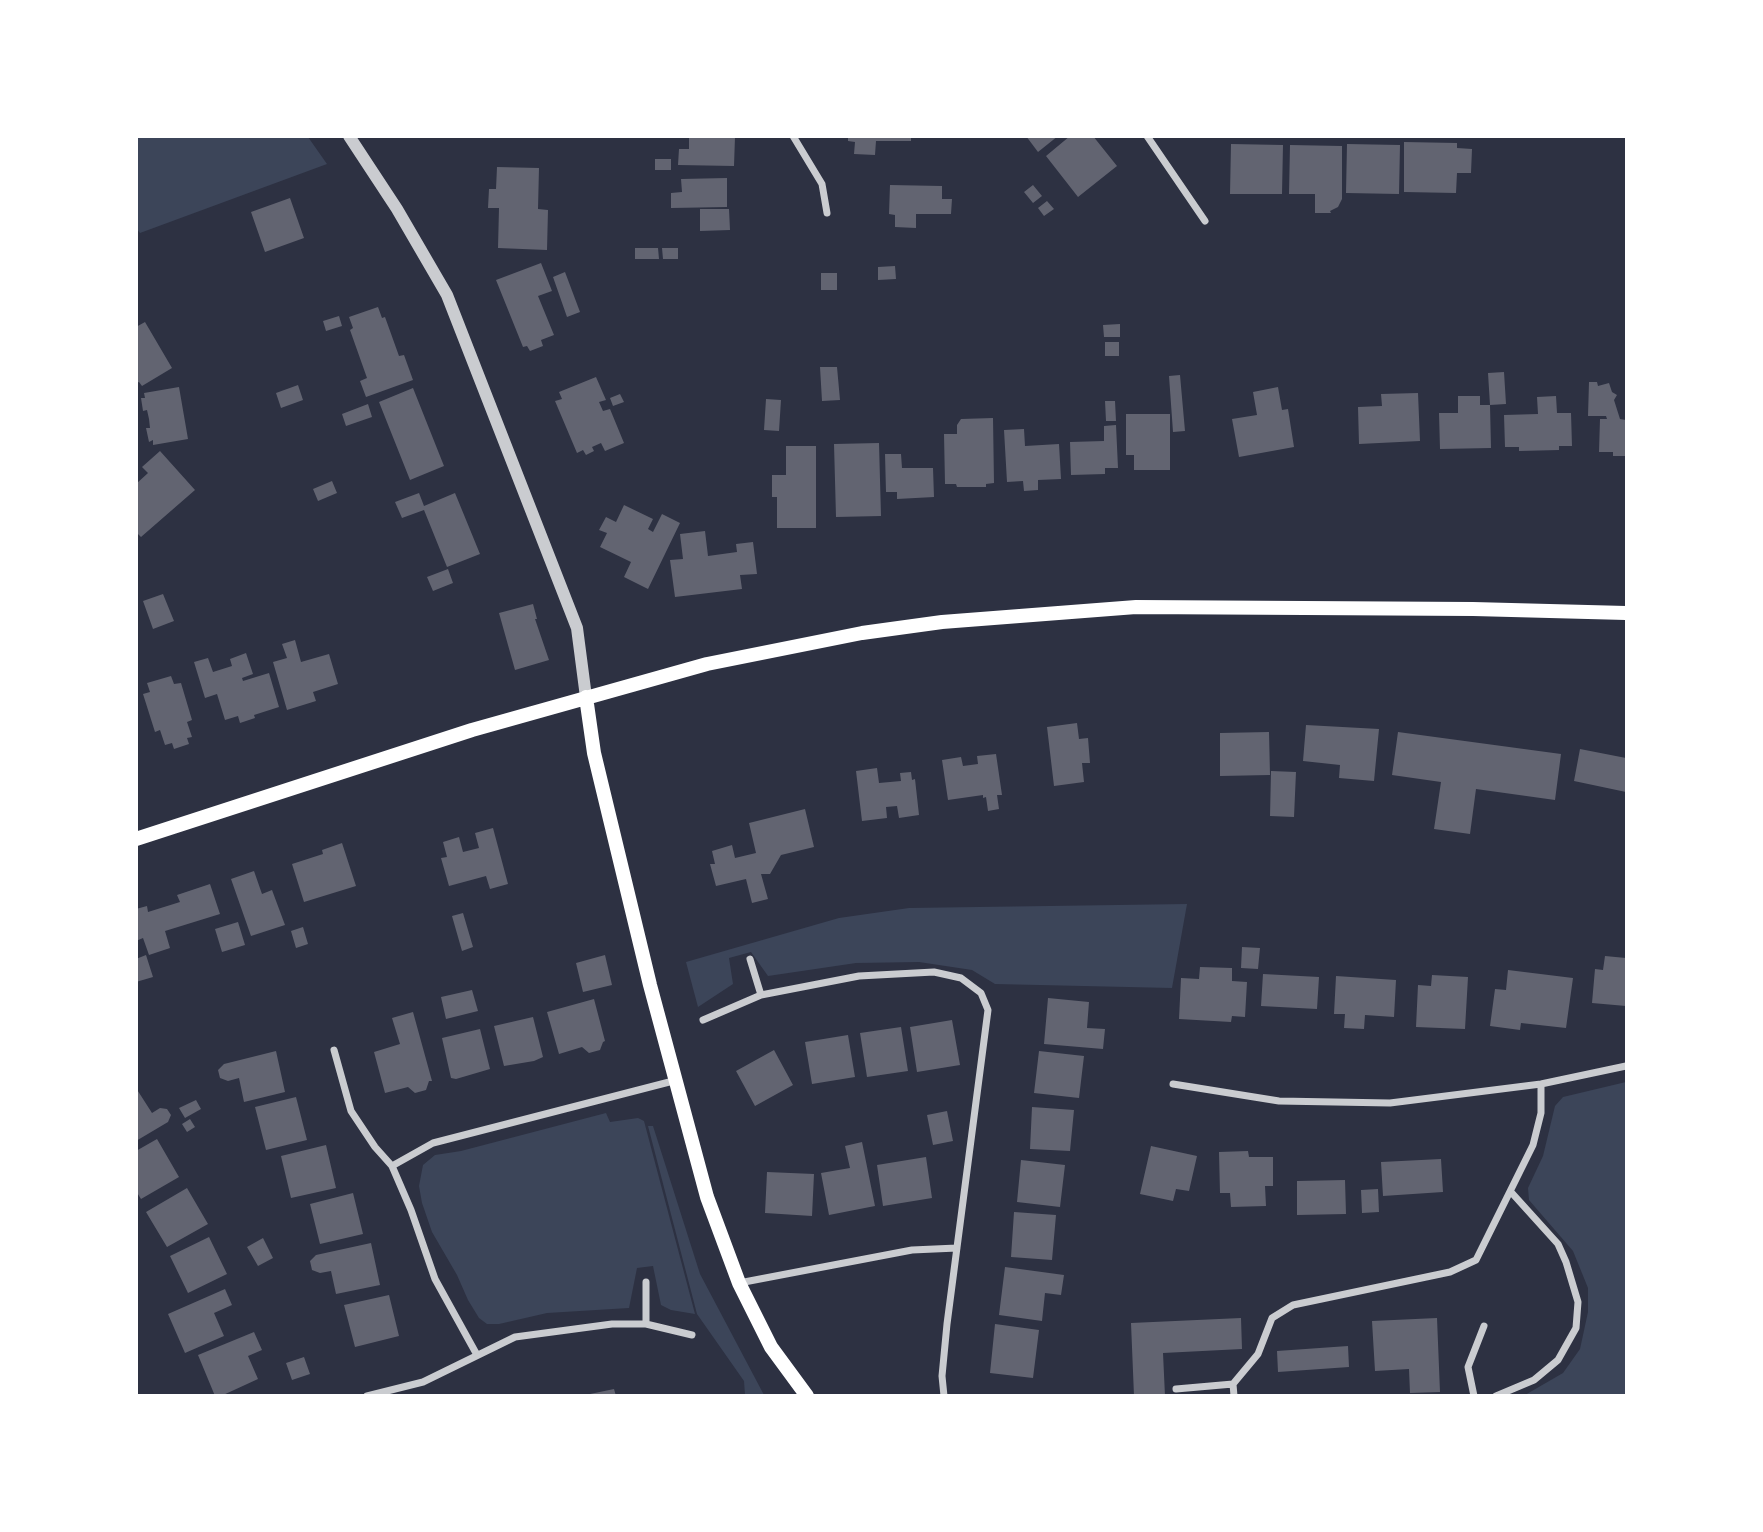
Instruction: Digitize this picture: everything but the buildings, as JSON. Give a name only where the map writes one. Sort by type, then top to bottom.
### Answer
[{"type":"main road","points":[[136,839],[472,730],[707,664],[812,642],[942,622],[1136,607],[1626,613]]},
{"type":"main road","points":[[586,697],[597,767],[650,985],[707,1196],[739,1283],[771,1347],[807,1395]]},
{"type":"street","points":[[349,136],[397,209],[447,295],[577,628],[586,697]]},
{"type":"street","points":[[793,136],[822,184],[827,214]]},
{"type":"street","points":[[1146,136],[1205,221]]},
{"type":"street","points":[[750,959],[761,995]]},
{"type":"street","points":[[703,1020],[761,995],[859,976],[934,972],[961,978],[981,993],[988,1010],[986,1033],[942,1376],[944,1395]]},
{"type":"street","points":[[334,1050],[351,1111],[375,1147],[392,1166],[411,1210],[435,1279],[477,1354]]},
{"type":"street","points":[[1173,1084],[1279,1101],[1391,1103],[1541,1084],[1626,1066]]},
{"type":"street","points":[[392,1166],[433,1143],[677,1080]]},
{"type":"street","points":[[1234,1395],[1233,1384],[1258,1354],[1272,1318],[1293,1305],[1450,1272],[1476,1260],[1533,1145],[1541,1113],[1541,1084]]},
{"type":"street","points":[[1496,1395],[1534,1380],[1558,1360],[1576,1328],[1578,1302],[1558,1244],[1511,1192]]},
{"type":"street","points":[[739,1283],[912,1250],[957,1248]]},
{"type":"street","points":[[646,1282],[646,1324]]},
{"type":"street","points":[[367,1395],[423,1382],[515,1337],[612,1324],[646,1324],[692,1335]]},
{"type":"street","points":[[1474,1395],[1468,1367],[1484,1326]]},
{"type":"street","points":[[1176,1389],[1233,1384]]},
{"type":"shaded area","points":[[137,136],[308,137],[327,164],[140,233],[136,228]]},
{"type":"shaded area","points":[[1187,904],[1172,988],[995,984],[972,970],[919,962],[856,963],[768,976],[751,952],[729,958],[733,984],[698,1007],[686,962],[839,918],[909,908]]},
{"type":"shaded area","points":[[1626,1082],[1626,1395],[1525,1395],[1563,1373],[1580,1349],[1588,1312],[1588,1288],[1573,1251],[1529,1200],[1528,1188],[1543,1156],[1555,1106],[1563,1097]]},
{"type":"shaded area","points":[[606,1113],[610,1122],[638,1118],[644,1121],[695,1314],[671,1310],[661,1305],[653,1266],[637,1268],[629,1308],[547,1313],[499,1324],[487,1324],[479,1318],[468,1300],[432,1232],[419,1186],[423,1165],[435,1155],[461,1151]]},
{"type":"shaded area","points":[[648,1126],[653,1126],[700,1274],[764,1395],[745,1395],[744,1381],[697,1314]]}]
